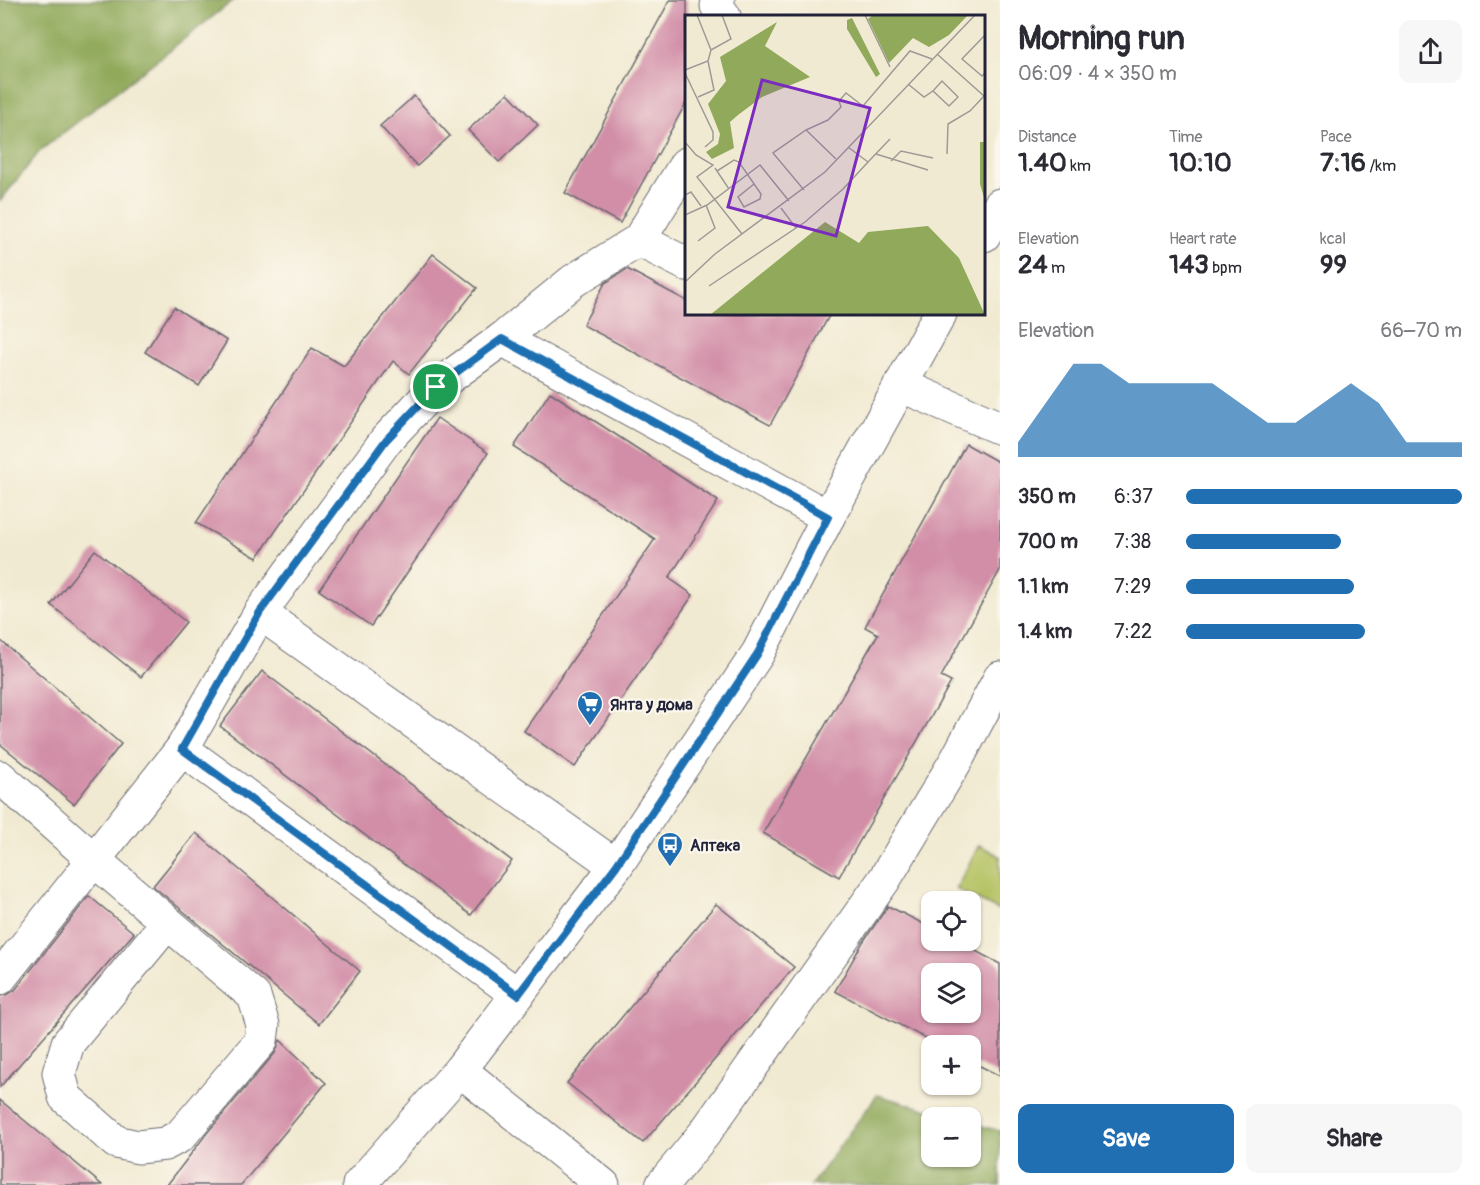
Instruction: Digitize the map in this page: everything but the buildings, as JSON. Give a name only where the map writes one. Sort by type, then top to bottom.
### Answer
[{"type":"street","points":[[718,0],[717,6],[723,15]]},
{"type":"street","points":[[0,978],[182,749],[260,612],[386,440],[436,387],[502,339],[573,280],[639,240],[685,167]]},
{"type":"street","points":[[985,233],[1000,205]]},
{"type":"street","points":[[639,240],[685,263]]},
{"type":"street","points":[[359,1185],[460,1070],[616,866],[758,653],[828,517],[939,315]]},
{"type":"street","points":[[502,339],[828,517]]},
{"type":"street","points":[[900,386],[1000,428]]},
{"type":"street","points":[[260,612],[616,866]]},
{"type":"street","points":[[662,1185],[704,1134],[885,880],[957,759],[1000,678]]},
{"type":"street","points":[[182,749],[518,995]]},
{"type":"street","points":[[0,777],[254,996],[262,1025],[261,1041],[180,1136],[165,1144],[138,1147],[116,1142],[64,1097],[59,1073],[68,1043],[167,923]]},
{"type":"street","points":[[460,1070],[603,1185]]},
{"type":"green space","points":[[0,0],[234,0],[40,151],[0,201]]},
{"type":"green space","points":[[979,845],[1000,856],[1000,911],[981,902],[981,891],[956,889]]},
{"type":"green space","points":[[877,1095],[921,1108],[921,1167],[981,1167],[981,1126],[1000,1131],[1000,1185],[811,1185]]},
{"type":"place","name":"Янта у дома","points":[[590,727]]},
{"type":"place","name":"Аптека","points":[[670,868]]},
{"type":"route","points":[[502,339],[828,517],[758,653],[616,866],[518,995],[182,749],[260,612],[386,440],[436,387],[502,339]]}]
